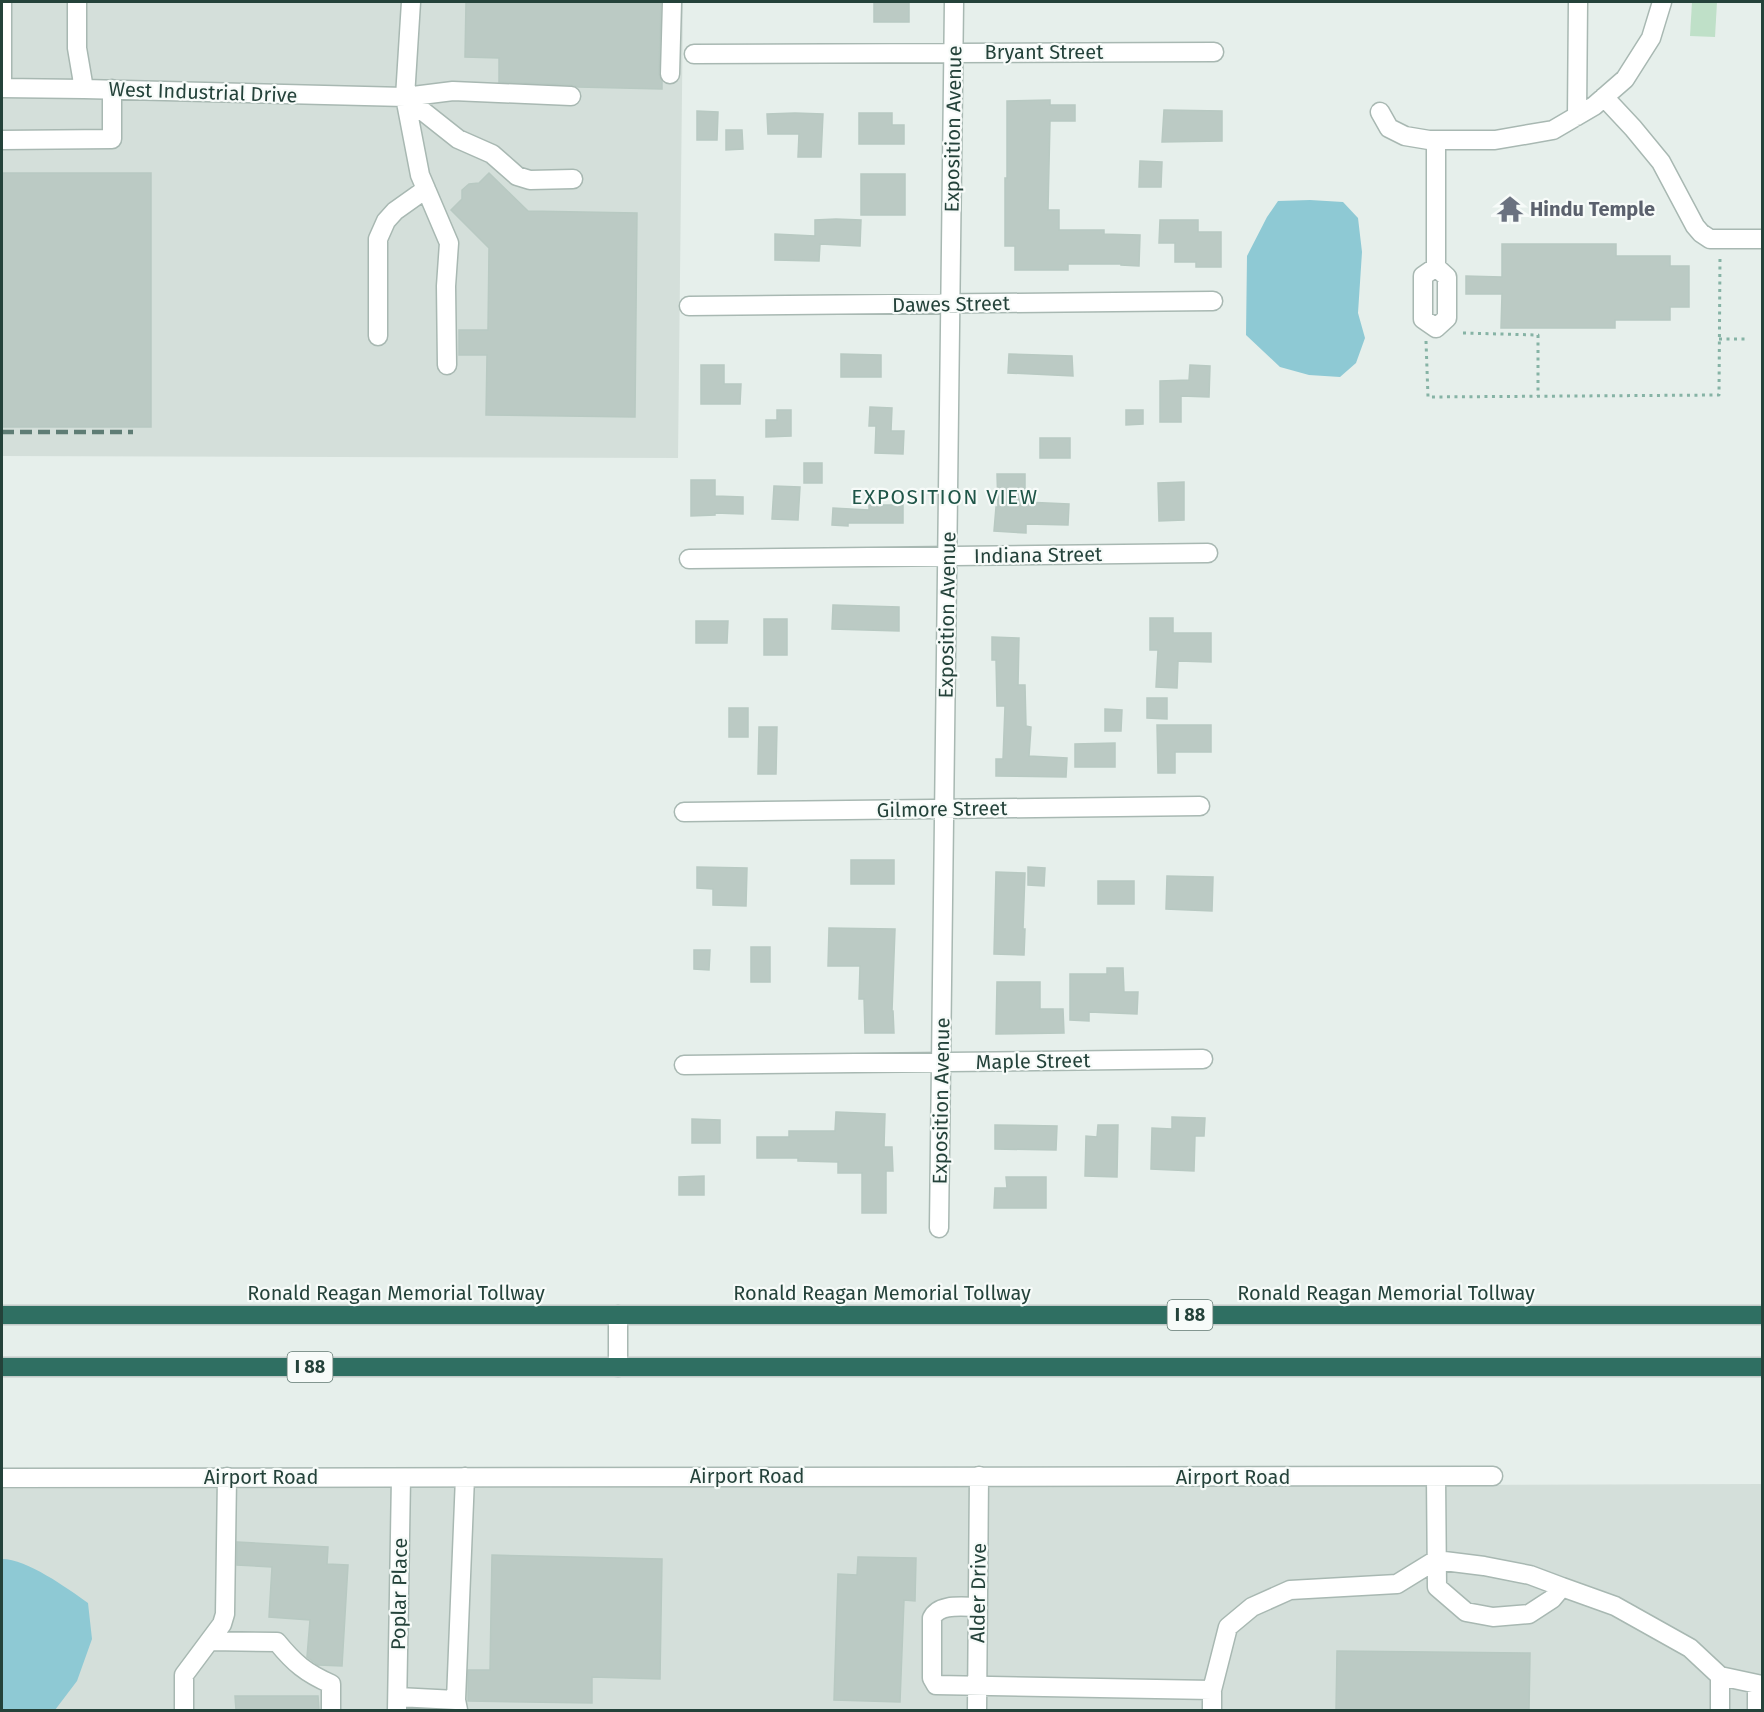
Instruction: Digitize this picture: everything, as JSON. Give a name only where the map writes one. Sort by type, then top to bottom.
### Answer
[{"type":"highway","name":"Ronald Reagan Memorial Tollway","points":[[2,1315],[1762,1315]]},
{"type":"highway","name":"I 88","points":[[2,1367],[1762,1367]]},
{"type":"street","points":[[2,2],[2,88]]},
{"type":"street","points":[[77,2],[77,48],[84,89]]},
{"type":"street","points":[[411,2],[405,97],[420,175],[449,243],[446,286],[447,364]]},
{"type":"street","points":[[670,74],[672,2]]},
{"type":"street","name":"Exposition Avenue","points":[[939,1228],[954,2]]},
{"type":"street","points":[[1576,116],[1578,2]]},
{"type":"street","points":[[1380,112],[1389,128],[1405,136],[1436,140],[1495,140],[1553,130],[1594,106],[1626,79],[1651,38],[1662,2]]},
{"type":"street","name":"Bryant Street","points":[[694,54],[1214,52]]},
{"type":"street","name":"West Industrial Drive","points":[[2,88],[405,97],[453,91],[571,96]]},
{"type":"street","points":[[2,140],[112,139],[112,89]]},
{"type":"street","points":[[405,97],[458,139],[492,154],[517,176],[530,180],[573,179]]},
{"type":"street","points":[[1604,97],[1661,162],[1701,233],[1710,238],[1762,239]]},
{"type":"street","points":[[1436,140],[1436,267]]},
{"type":"street","points":[[378,336],[378,239],[386,221],[426,189]]},
{"type":"street","name":"Dawes Street","points":[[689,306],[1213,301]]},
{"type":"street","name":"Indiana Street","points":[[688,559],[1208,554]]},
{"type":"street","name":"Gilmore Street","points":[[684,812],[1200,806]]},
{"type":"street","name":"Maple Street","points":[[684,1065],[1203,1059]]},
{"type":"street","points":[[618,1315],[618,1367]]},
{"type":"street","name":"Alder Drive","points":[[977,1710],[980,1476]]},
{"type":"street","name":"Airport Road","points":[[2,1479],[1492,1476]]},
{"type":"street","points":[[184,1710],[184,1675],[222,1624],[225,1614],[227,1477]]},
{"type":"street","points":[[398,1704],[457,1705],[465,1477]]},
{"type":"street","points":[[1436,1477],[1437,1587],[1466,1612],[1492,1617],[1529,1614],[1552,1599],[1562,1587]]},
{"type":"street","name":"Poplar Place","points":[[398,1704],[400,1478]]},
{"type":"street","points":[[1212,1710],[1212,1690],[1228,1627],[1252,1606],[1290,1590],[1397,1584],[1436,1560],[1530,1575],[1615,1606],[1690,1648],[1720,1676],[1760,1685],[1757,1710]]},
{"type":"street","points":[[978,1606],[941,1608],[934,1612],[932,1618],[932,1678],[936,1685],[1212,1690]]},
{"type":"street","points":[[210,1641],[277,1642],[293,1662],[331,1684],[331,1710]]},
{"type":"street","points":[[1719,1710],[1720,1676]]},
{"type":"path","points":[[1425,336],[1428,397],[1719,395],[1720,252]]},
{"type":"path","points":[[1463,333],[1538,335],[1538,396]]},
{"type":"path","points":[[1719,339],[1747,339]]},
{"type":"shaded area","points":[[2,2],[683,2],[678,458],[2,456]]},
{"type":"shaded area","points":[[1762,1484],[1762,1710],[2,1710],[2,1489]]},
{"type":"green space","points":[[1692,2],[1717,2],[1715,37],[1690,36]]},
{"type":"water","points":[[1278,201],[1343,202],[1358,218],[1362,252],[1358,313],[1365,338],[1356,363],[1340,377],[1309,375],[1280,367],[1246,335],[1247,256]]},
{"type":"water","points":[[2,1559],[12,1560],[35,1569],[88,1603],[92,1639],[77,1681],[55,1710],[2,1710]]},
{"type":"building","points":[[466,2],[661,2],[659,74],[662,89],[499,82],[499,58],[465,57]]},
{"type":"building","points":[[874,2],[909,2],[909,22],[874,22]]},
{"type":"building","points":[[1050,100],[1050,105],[1075,105],[1075,121],[1050,121],[1048,210],[1059,210],[1059,230],[1104,230],[1104,234],[1140,235],[1139,266],[1068,264],[1068,270],[1015,270],[1015,246],[1005,246],[1007,101]]},
{"type":"building","points":[[1164,110],[1222,111],[1222,141],[1162,142]]},
{"type":"building","points":[[697,111],[718,112],[717,140],[697,140]]},
{"type":"building","points":[[859,113],[892,113],[892,125],[904,125],[904,144],[859,144]]},
{"type":"building","points":[[767,114],[823,114],[821,157],[798,157],[799,134],[768,134]]},
{"type":"building","points":[[726,130],[742,130],[743,149],[726,150]]},
{"type":"building","points":[[1140,161],[1162,162],[1161,187],[1139,187]]},
{"type":"building","points":[[2,173],[151,173],[151,427],[2,427]]},
{"type":"building","points":[[489,173],[528,211],[637,213],[635,417],[486,415],[487,355],[459,355],[459,330],[488,330],[489,248],[451,210],[462,199],[462,190],[469,184],[479,183]]},
{"type":"building","points":[[861,174],[905,174],[905,215],[861,215]]},
{"type":"building","points":[[815,220],[861,220],[860,246],[820,244],[819,261],[775,260],[775,234],[815,236]]},
{"type":"building","points":[[1160,220],[1198,220],[1198,232],[1221,232],[1221,267],[1196,267],[1196,262],[1175,262],[1175,243],[1159,243]]},
{"type":"building","points":[[1502,244],[1616,244],[1616,256],[1670,256],[1670,266],[1689,266],[1689,307],[1670,307],[1670,320],[1615,320],[1615,328],[1501,328],[1502,294],[1466,294],[1466,276],[1502,277]]},
{"type":"building","points":[[841,354],[881,355],[881,377],[841,377]]},
{"type":"building","points":[[1009,354],[1072,356],[1073,376],[1008,373]]},
{"type":"building","points":[[701,365],[724,365],[724,384],[741,384],[740,404],[701,404]]},
{"type":"building","points":[[1190,365],[1210,366],[1209,397],[1181,396],[1181,422],[1160,422],[1160,381],[1189,380]]},
{"type":"building","points":[[870,407],[892,408],[891,431],[904,431],[903,454],[875,453],[876,426],[869,426]]},
{"type":"building","points":[[777,410],[791,410],[791,436],[766,437],[766,420],[777,420]]},
{"type":"building","points":[[1126,410],[1143,410],[1143,424],[1126,425]]},
{"type":"building","points":[[1040,438],[1070,438],[1070,458],[1040,458]]},
{"type":"building","points":[[804,463],[822,463],[822,483],[804,483]]},
{"type":"building","points":[[997,474],[1025,474],[1025,502],[1069,504],[1068,525],[1026,524],[1026,533],[994,531],[996,507],[998,507]]},
{"type":"building","points":[[691,480],[715,480],[715,496],[743,497],[743,514],[715,513],[715,515],[691,516]]},
{"type":"building","points":[[1184,482],[1184,520],[1159,521],[1158,483]]},
{"type":"building","points":[[774,486],[800,487],[798,520],[772,519]]},
{"type":"building","points":[[869,505],[903,505],[903,523],[832,525],[833,508],[869,510]]},
{"type":"building","points":[[833,605],[899,607],[899,631],[832,629]]},
{"type":"building","points":[[1150,618],[1173,618],[1173,633],[1211,633],[1211,662],[1178,661],[1177,688],[1156,687],[1158,650],[1150,650]]},
{"type":"building","points":[[764,619],[787,619],[787,655],[764,655]]},
{"type":"building","points":[[696,621],[728,621],[727,643],[696,643]]},
{"type":"building","points":[[992,637],[1019,638],[1018,685],[1025,685],[1026,726],[1031,727],[1029,756],[1067,758],[1066,777],[996,776],[996,759],[1003,759],[1005,706],[997,706],[996,660],[992,660]]},
{"type":"building","points":[[1147,698],[1167,698],[1167,719],[1147,718]]},
{"type":"building","points":[[729,708],[748,708],[748,737],[729,737]]},
{"type":"building","points":[[1105,709],[1122,710],[1121,731],[1105,731]]},
{"type":"building","points":[[1157,725],[1211,725],[1211,752],[1175,752],[1175,773],[1158,773]]},
{"type":"building","points":[[759,727],[777,727],[776,774],[758,774]]},
{"type":"building","points":[[1115,743],[1115,767],[1075,767],[1075,744]]},
{"type":"building","points":[[851,860],[894,860],[894,884],[851,884]]},
{"type":"building","points":[[697,867],[747,868],[746,906],[713,905],[713,889],[697,888]]},
{"type":"building","points":[[1028,867],[1045,868],[1044,886],[1028,885]]},
{"type":"building","points":[[996,872],[1025,873],[1024,955],[994,954]]},
{"type":"building","points":[[1167,876],[1213,877],[1212,911],[1166,909]]},
{"type":"building","points":[[1098,881],[1134,881],[1134,904],[1098,904]]},
{"type":"building","points":[[829,928],[895,929],[892,1011],[894,1033],[865,1033],[864,999],[859,999],[860,966],[828,966]]},
{"type":"building","points":[[751,947],[770,947],[770,982],[751,982]]},
{"type":"building","points":[[694,950],[710,950],[709,970],[694,969]]},
{"type":"building","points":[[1107,968],[1123,968],[1124,992],[1138,992],[1137,1014],[1089,1012],[1089,1021],[1070,1020],[1070,974],[1107,974]]},
{"type":"building","points":[[997,982],[1040,982],[1040,1009],[1063,1009],[1064,1033],[996,1034]]},
{"type":"building","points":[[836,1112],[885,1114],[884,1147],[892,1147],[893,1171],[886,1171],[886,1213],[862,1213],[862,1173],[838,1173],[838,1162],[798,1161],[798,1158],[757,1158],[757,1137],[789,1137],[789,1131],[835,1131]]},
{"type":"building","points":[[1172,1117],[1205,1118],[1204,1136],[1195,1136],[1194,1171],[1151,1169],[1152,1128],[1172,1129]]},
{"type":"building","points":[[692,1119],[720,1120],[720,1143],[692,1143]]},
{"type":"building","points":[[995,1125],[1057,1126],[1056,1150],[995,1149]]},
{"type":"building","points":[[1098,1125],[1118,1125],[1117,1177],[1085,1176],[1086,1136],[1097,1137]]},
{"type":"building","points":[[704,1176],[704,1195],[679,1195],[679,1177]]},
{"type":"building","points":[[1006,1177],[1046,1177],[1046,1208],[994,1208],[995,1188],[1007,1188]]},
{"type":"building","points":[[237,1542],[328,1547],[327,1564],[348,1565],[342,1666],[318,1665],[307,1657],[310,1620],[269,1617],[272,1567],[237,1565]]},
{"type":"building","points":[[492,1555],[662,1559],[660,1679],[592,1677],[592,1703],[468,1701],[468,1670],[490,1670]]},
{"type":"building","points":[[858,1557],[916,1558],[915,1601],[904,1600],[900,1702],[834,1700],[838,1574],[857,1575]]},
{"type":"building","points":[[1337,1651],[1530,1653],[1529,1710],[1336,1710]]},
{"type":"building","points":[[235,1696],[318,1696],[319,1710],[236,1710]]},
{"type":"railway","points":[[2,432],[133,432]]},
{"type":"place","name":"Hindu Temple","points":[[1510,209]]},
{"type":"district","name":"EXPOSITION VIEW","points":[[945,497]]}]
